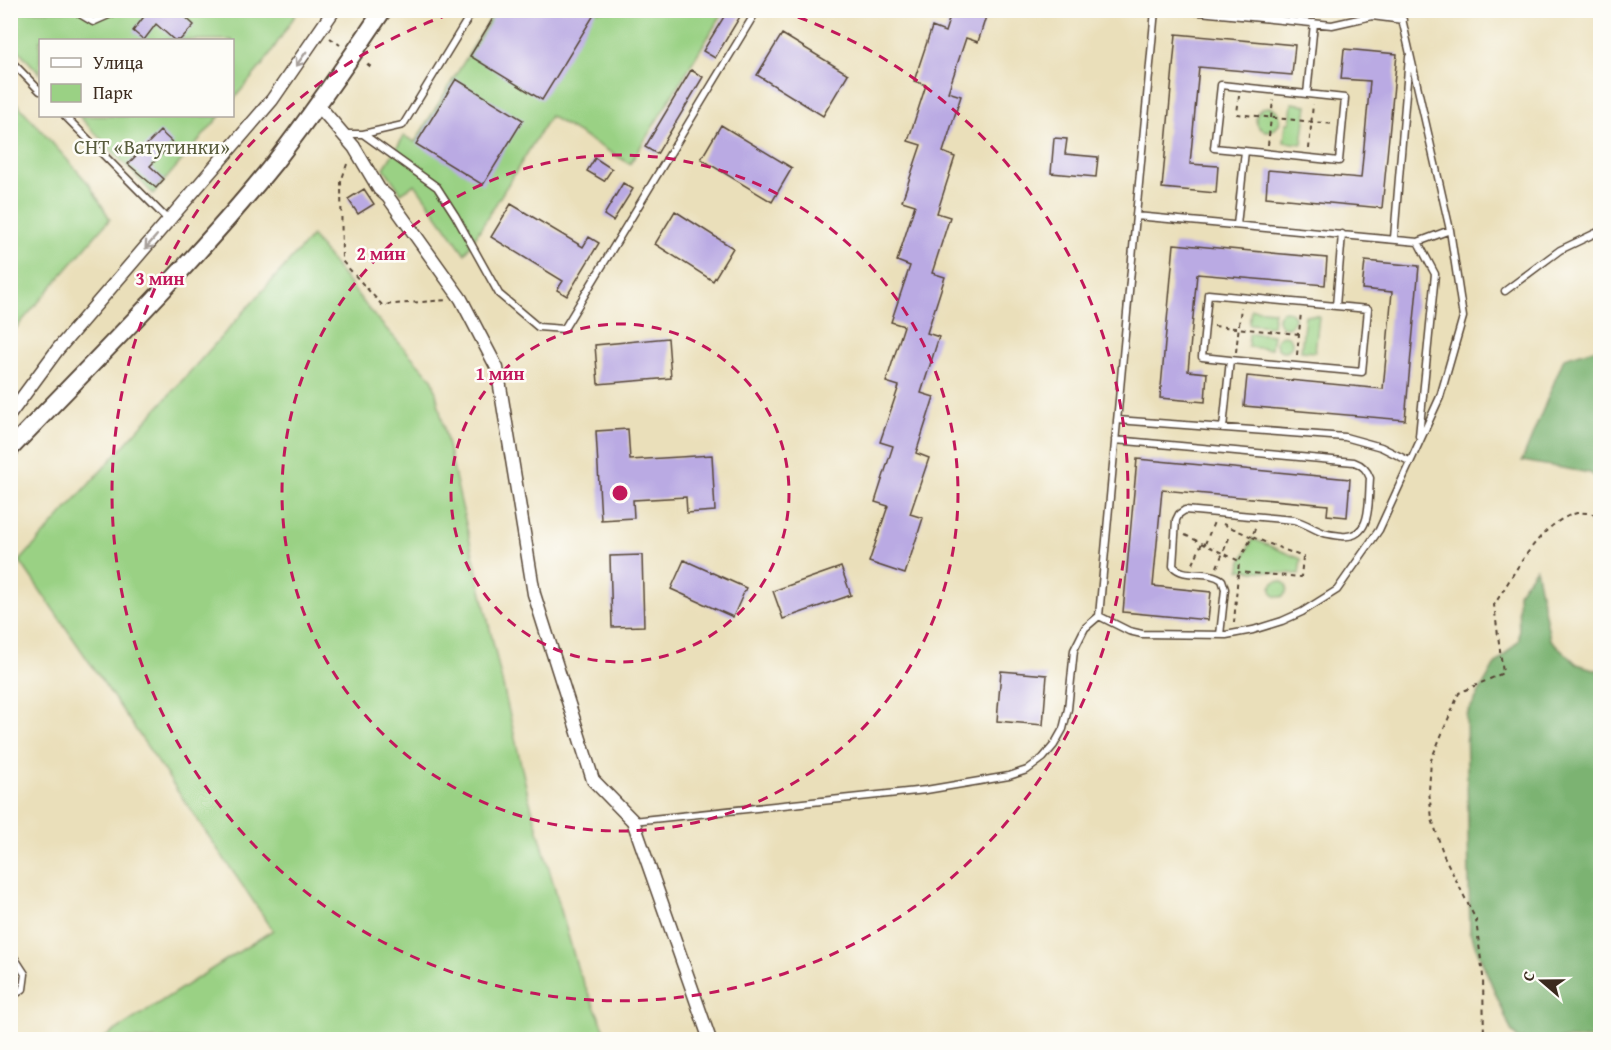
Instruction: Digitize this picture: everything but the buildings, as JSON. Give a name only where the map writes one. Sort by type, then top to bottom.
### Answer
[{"type":"main road","points":[[10,449],[220,227],[318,105],[383,10]]},
{"type":"street","points":[[10,414],[58,349],[272,100],[334,10]]},
{"type":"street","points":[[318,105],[354,147],[379,189],[388,197],[461,299],[497,368],[534,594],[593,780],[633,821],[710,1040]]},
{"type":"lane","points":[[73,10],[93,22],[120,10]]},
{"type":"lane","points":[[342,134],[363,134],[403,125],[473,10]]},
{"type":"lane","points":[[363,134],[437,187],[499,294],[538,327],[564,329],[757,10]]},
{"type":"lane","points":[[633,821],[926,790],[1009,776],[1027,770],[1049,751],[1063,729],[1068,709],[1074,650],[1084,628],[1099,616],[1155,10]]},
{"type":"lane","points":[[1179,10],[1332,25],[1372,16],[1403,20]]},
{"type":"lane","points":[[1099,616],[1135,633],[1220,635],[1282,621],[1302,612],[1337,590],[1379,530],[1440,397],[1463,317],[1450,230],[1400,10]]},
{"type":"lane","points":[[1310,94],[1314,23]]},
{"type":"lane","points":[[1394,238],[1409,49]]},
{"type":"lane","points":[[10,60],[39,90]]},
{"type":"lane","points":[[1221,85],[1310,94],[1345,98],[1339,161],[1214,148],[1221,85]]},
{"type":"lane","points":[[66,117],[169,222]]},
{"type":"lane","points":[[1238,225],[1245,151]]},
{"type":"lane","points":[[1136,216],[1418,242],[1450,230]]},
{"type":"lane","points":[[1504,291],[1560,250],[1600,231]]},
{"type":"lane","points":[[1336,306],[1342,234]]},
{"type":"lane","points":[[1418,242],[1435,274],[1418,441]]},
{"type":"lane","points":[[1208,294],[1336,306],[1368,309],[1362,372],[1202,357],[1208,294]]},
{"type":"lane","points":[[1223,428],[1233,360]]},
{"type":"lane","points":[[1117,420],[1345,437],[1381,447],[1409,461]]},
{"type":"lane","points":[[1115,440],[1354,462],[1364,468],[1370,478],[1364,527],[1352,537],[1327,534],[1294,520],[1185,510],[1177,516],[1173,566],[1176,570],[1213,575],[1222,580],[1225,589],[1220,635]]},
{"type":"lane","points":[[10,951],[25,974],[23,989],[10,998]]},
{"type":"path","points":[[328,37],[342,46]]},
{"type":"path","points":[[367,64],[374,69]]},
{"type":"path","points":[[1240,87],[1237,114],[1343,125]]},
{"type":"path","points":[[1267,154],[1274,91]]},
{"type":"path","points":[[1308,158],[1311,122],[1310,94]]},
{"type":"path","points":[[354,147],[341,182],[342,261],[382,305],[461,299]]},
{"type":"path","points":[[1233,360],[1242,297]]},
{"type":"path","points":[[1296,366],[1302,303]]},
{"type":"path","points":[[1205,325],[1299,334]]},
{"type":"path","points":[[1484,1040],[1484,976],[1476,920],[1444,856],[1432,819],[1429,791],[1431,760],[1459,693],[1503,673],[1494,605],[1540,537],[1560,520],[1570,516],[1580,513],[1600,515]]},
{"type":"path","points":[[1234,633],[1239,561],[1252,537],[1259,517]]},
{"type":"path","points":[[1189,572],[1215,521],[1303,557],[1301,577],[1238,572]]},
{"type":"path","points":[[1175,530],[1239,561]]},
{"type":"path","points":[[1213,575],[1229,538]]},
{"type":"green space","name":"СНТ «Ватутинки»","points":[[11,11],[298,11],[264,63],[234,99],[234,39],[39,39],[39,73],[11,42]]},
{"type":"green space","points":[[495,11],[724,11],[630,164],[550,116],[465,254],[415,184],[401,193],[384,168],[404,136],[415,142]]},
{"type":"green space","points":[[11,97],[89,184],[110,219],[11,334]]},
{"type":"green space","points":[[1292,103],[1307,105],[1302,144],[1284,142],[1286,123],[1290,123]]},
{"type":"green space","points":[[1268,107],[1277,110],[1280,119],[1277,128],[1268,131],[1259,128],[1256,119],[1259,110]]},
{"type":"green space","name":"СНТ «Ватутинки»","points":[[80,117],[219,117],[153,194]]},
{"type":"green space","points":[[312,236],[371,312],[433,380],[528,795],[578,970],[609,1039],[102,1039],[273,930],[20,561]]},
{"type":"green space","points":[[1251,309],[1274,311],[1272,326],[1249,324]]},
{"type":"green space","points":[[1286,311],[1292,313],[1294,319],[1292,325],[1286,327],[1280,325],[1278,319],[1280,313]]},
{"type":"green space","points":[[1305,315],[1319,316],[1315,352],[1301,351]]},
{"type":"green space","points":[[1249,333],[1273,335],[1271,349],[1248,347]]},
{"type":"green space","points":[[1284,335],[1290,337],[1292,343],[1290,349],[1284,351],[1278,349],[1276,343],[1278,337]]},
{"type":"green space","points":[[1600,347],[1600,480],[1590,473],[1522,461],[1564,358]]},
{"type":"green space","points":[[1253,539],[1301,559],[1299,574],[1240,570],[1241,562]]},
{"type":"green space","points":[[1536,568],[1550,639],[1577,664],[1600,671],[1600,1039],[1518,1039],[1511,1030],[1470,933],[1466,716],[1494,666],[1519,640],[1518,593]]},
{"type":"green space","points":[[1279,581],[1285,583],[1287,589],[1285,595],[1279,597],[1273,595],[1271,589],[1273,583]]}]
